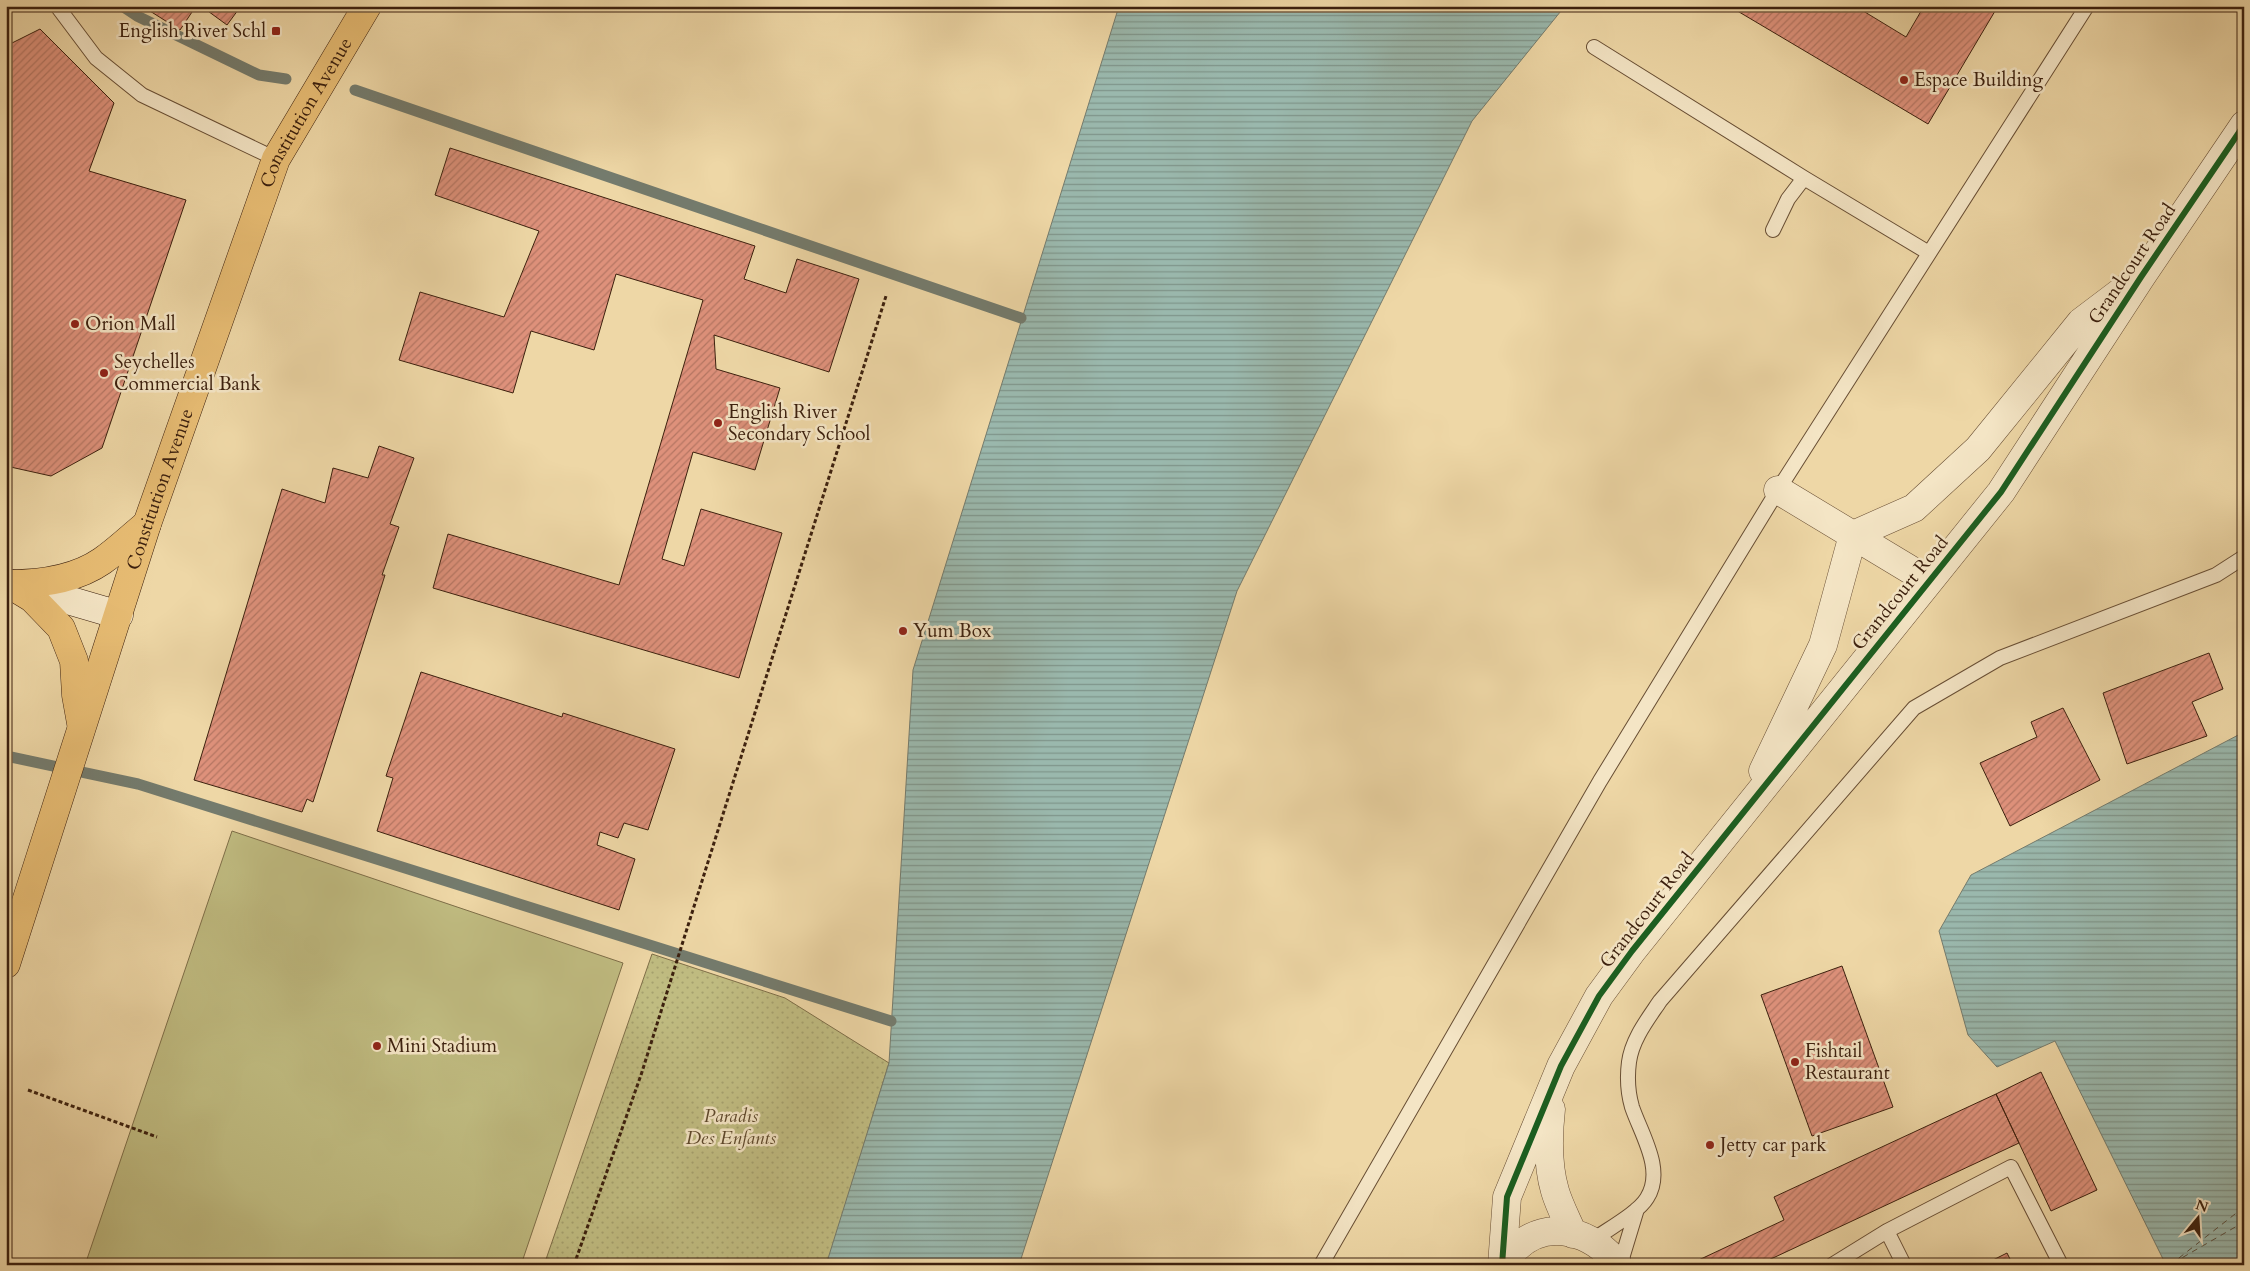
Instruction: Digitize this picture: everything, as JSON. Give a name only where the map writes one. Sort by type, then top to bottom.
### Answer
[{"type":"main road","name":"Constitution Avenue","points":[[6,964],[147,524],[276,159],[367,6]]},
{"type":"main road","points":[[8,583],[35,584],[79,572],[101,562],[147,524]]},
{"type":"main road","points":[[8,583],[32,598],[61,628],[74,661],[76,695],[82,729]]},
{"type":"street","name":"Grandcourt Road","points":[[1561,1066],[1599,996],[1632,951],[2001,492],[2141,276],[2244,125]]},
{"type":"street","points":[[1744,812],[1823,645],[1854,536],[1914,508],[1978,449],[2081,322],[2141,276]]},
{"type":"street","points":[[1778,490],[1929,581]]},
{"type":"street","points":[[8,583],[119,615]]},
{"type":"street","points":[[1561,1066],[1551,1108],[1548,1134],[1551,1169],[1555,1191],[1583,1237]]},
{"type":"street","points":[[1504,1265],[1507,1197],[1561,1066]]},
{"type":"street","points":[[1504,1265],[1515,1249],[1530,1237],[1555,1230],[1583,1237],[1608,1251],[1619,1265]]},
{"type":"lane","points":[[57,6],[96,58],[142,95],[276,159]]},
{"type":"lane","points":[[1321,1265],[1600,781],[1778,490],[2087,6]]},
{"type":"lane","points":[[1594,47],[1804,178],[1929,253]]},
{"type":"lane","points":[[1773,230],[1788,199],[1804,178]]},
{"type":"lane","points":[[1583,1237],[1637,1209],[1648,1198],[1652,1179],[1652,1157],[1632,1106],[1628,1084],[1629,1060],[1640,1032],[1660,1001],[1914,708],[2000,658],[2216,575],[2244,557]]},
{"type":"lane","points":[[1832,1265],[1887,1231],[2011,1167],[2061,1265]]},
{"type":"lane","points":[[1619,1265],[1637,1209]]},
{"type":"lane","points":[[1887,1231],[1904,1265]]},
{"type":"path","points":[[574,1265],[641,1075],[886,296]]},
{"type":"path","points":[[28,1090],[157,1137]]},
{"type":"green space","name":"Mini Stadium","points":[[232,831],[623,963],[521,1265],[85,1265]]},
{"type":"green space","name":"Paradis Des Enfants","points":[[652,954],[785,998],[889,1063],[827,1265],[544,1265]]},
{"type":"water","points":[[1119,6],[1565,6],[1472,121],[1237,591],[1019,1265],[826,1265],[889,1063],[913,670]]},
{"type":"water","points":[[2244,732],[2244,1265],[2166,1265],[2055,1041],[1997,1067],[1968,1035],[1939,931],[1971,875]]},
{"type":"building","points":[[142,6],[196,6],[180,30]]},
{"type":"building","points":[[201,6],[241,6],[227,25]]},
{"type":"building","name":"Espace Building","points":[[1729,6],[1855,6],[1906,37],[1924,6],[1998,6],[1928,124]]},
{"type":"building","name":"Orion Mall","points":[[40,29],[114,103],[89,171],[186,200],[102,448],[51,476],[6,466],[6,46]]},
{"type":"building","name":"English River Secondary School","points":[[450,148],[755,246],[744,279],[786,293],[797,259],[859,279],[829,372],[714,335],[716,369],[780,388],[755,470],[693,452],[662,559],[684,566],[701,509],[782,533],[739,678],[433,588],[448,534],[619,585],[703,300],[616,274],[594,350],[531,331],[513,393],[399,360],[420,292],[504,317],[539,231],[435,195]]},
{"type":"building","points":[[379,446],[414,458],[390,524],[399,527],[382,575],[385,575],[313,802],[307,799],[302,812],[194,780],[282,489],[325,503],[333,468],[368,478]]},
{"type":"building","points":[[2209,653],[2223,689],[2192,702],[2207,736],[2127,764],[2103,693]]},
{"type":"building","points":[[421,672],[562,717],[563,713],[675,749],[648,830],[624,823],[618,838],[600,832],[597,845],[635,859],[619,910],[377,831],[393,778],[386,776]]},
{"type":"building","points":[[2063,708],[2100,780],[2010,826],[1980,763],[2037,737],[2031,722]]},
{"type":"building","points":[[1842,966],[1893,1107],[1812,1136],[1761,995]]},
{"type":"building","points":[[2041,1072],[2097,1190],[2051,1211],[1996,1094]]},
{"type":"building","points":[[1996,1094],[2019,1143],[1758,1265],[1688,1265],[1784,1220],[1774,1197]]},
{"type":"building","points":[[2007,1253],[2013,1265],[1983,1265]]},
{"type":"waterway","points":[[122,6],[137,16],[259,75],[286,79]]},
{"type":"waterway","points":[[355,90],[1021,318]]},
{"type":"waterway","points":[[6,756],[138,784],[891,1021]]},
{"type":"ferry route","points":[[2170,1265],[2244,1207]]},
{"type":"ferry route","points":[[2173,1263],[2244,1222]]},
{"type":"cycle path","points":[[1502,1265],[1507,1197],[1561,1066],[1599,996],[1632,951],[2001,492],[2141,277],[2244,125]]},
{"type":"place","name":"English River Schl","points":[[276,31]]},
{"type":"place","name":"Espace Building","points":[[1904,80]]},
{"type":"place","name":"Orion Mall","points":[[75,324]]},
{"type":"place","name":"Seychelles Commercial Bank","points":[[104,373]]},
{"type":"place","name":"English River Secondary School","points":[[718,423]]},
{"type":"place","name":"Yum Box","points":[[903,631]]},
{"type":"place","name":"Mini Stadium","points":[[377,1046]]},
{"type":"place","name":"Fishtail Restaurant","points":[[1795,1062]]},
{"type":"place","name":"Jetty car park","points":[[1710,1145]]}]
